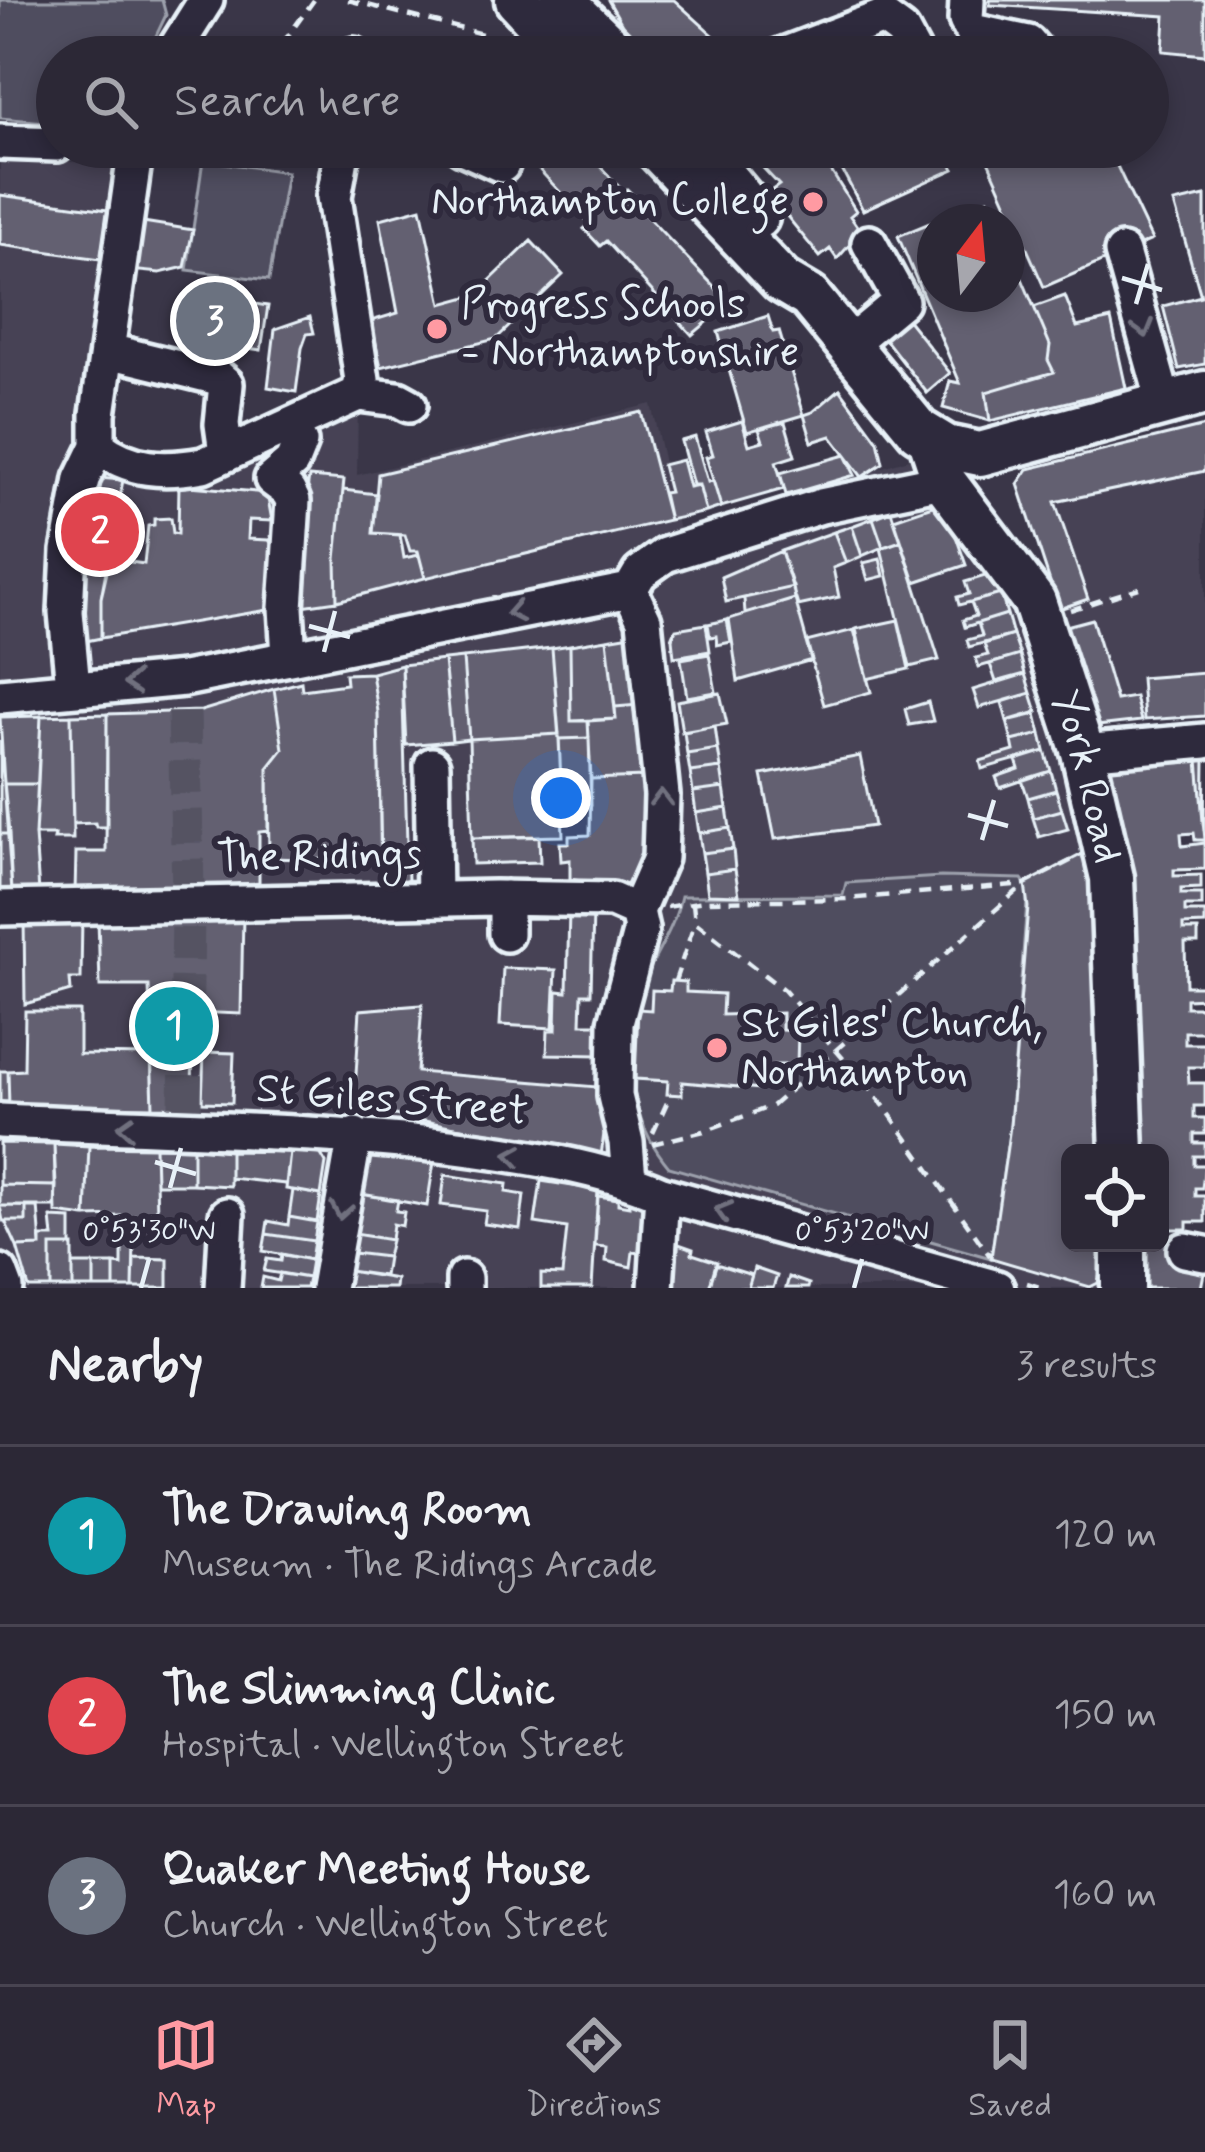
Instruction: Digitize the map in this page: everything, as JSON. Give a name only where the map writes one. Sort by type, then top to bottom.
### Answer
[{"type":"main road","points":[[525,11],[549,36]]},
{"type":"main road","points":[[525,11],[577,36]]},
{"type":"main road","points":[[675,168],[782,281],[808,297]]},
{"type":"main road","points":[[717,168],[799,268],[808,297]]},
{"type":"main road","name":"York Road","points":[[808,297],[930,439],[944,481],[979,531],[1009,563],[1042,620],[1106,842],[1113,895],[1122,1144]]},
{"type":"main road","points":[[930,439],[960,453],[998,450],[1185,400]]},
{"type":"main road","points":[[998,450],[991,499],[1009,563]]},
{"type":"main road","points":[[1123,1252],[1123,1288]]},
{"type":"street","points":[[949,0],[952,29],[958,36]]},
{"type":"street","points":[[967,0],[966,20],[972,31],[995,36]]},
{"type":"street","points":[[180,36],[194,8]]},
{"type":"street","points":[[833,36],[883,17],[905,36]]},
{"type":"street","points":[[0,142],[36,143]]},
{"type":"street","points":[[74,687],[66,612],[69,551],[82,479],[98,446],[98,414],[109,351],[127,283],[135,168]]},
{"type":"street","points":[[339,168],[334,197],[362,380],[358,394]]},
{"type":"street","points":[[848,345],[901,301],[868,243]]},
{"type":"street","points":[[1122,252],[1185,400]]},
{"type":"street","points":[[109,351],[219,378],[226,384],[215,459]]},
{"type":"street","points":[[98,446],[139,467],[179,469],[215,459],[358,394],[409,405]]},
{"type":"street","points":[[272,479],[292,462],[300,442]]},
{"type":"street","points":[[215,459],[272,479],[293,502],[286,608],[289,656]]},
{"type":"street","points":[[0,696],[74,687],[184,695],[289,656],[630,590],[640,573],[664,555],[821,506],[937,482]]},
{"type":"street","points":[[629,1179],[615,1096],[614,1046],[622,991],[641,929],[637,911],[660,858],[662,795],[644,620],[630,590]]},
{"type":"street","points":[[1083,752],[1205,741]]},
{"type":"street","points":[[432,765],[452,905]]},
{"type":"street","points":[[506,898],[506,934]]},
{"type":"street","name":"The Ridings","points":[[0,908],[188,904],[301,911],[506,898],[612,900],[637,911]]},
{"type":"street","name":"St Giles Street","points":[[0,1121],[184,1119],[515,1155],[629,1179],[662,1194],[994,1273]]},
{"type":"street","points":[[328,1288],[355,1135]]},
{"type":"street","points":[[656,1288],[662,1194]]},
{"type":"street","points":[[223,1288],[226,1216]]},
{"type":"street","points":[[0,1272],[6,1288]]},
{"type":"path","points":[[288,36],[314,0]]},
{"type":"path","points":[[348,0],[525,11]]},
{"type":"path","points":[[1042,620],[1139,588]]},
{"type":"path","points":[[651,1144],[772,1106],[1025,884],[1106,842]]},
{"type":"path","points":[[637,911],[693,903],[846,899],[1025,884]]},
{"type":"path","points":[[675,981],[695,922],[693,903]]},
{"type":"path","points":[[695,922],[784,990],[884,1106],[994,1273]]},
{"type":"path","points":[[629,1179],[651,1144],[671,1094]]},
{"type":"shaded area","points":[[0,0],[162,0],[166,15],[156,36],[36,36],[36,121],[0,118]]},
{"type":"shaded area","points":[[0,155],[36,158],[36,168],[115,168],[115,314],[98,445],[203,465],[358,394],[357,475],[651,404],[679,531],[912,458],[1016,592],[1074,724],[1120,1144],[1061,1144],[1061,1252],[1122,1252],[1120,1288],[0,1288]]},
{"type":"shaded area","points":[[202,168],[287,172],[269,280],[187,270]]},
{"type":"shaded area","points":[[1205,426],[1205,715],[1097,726],[1018,484],[1028,469]]},
{"type":"shaded area","points":[[941,877],[1022,879],[1028,888],[1010,1126],[991,1258],[669,1167],[649,1137],[637,1106],[633,1036],[641,988],[681,896],[843,895],[846,883]]},
{"type":"building","name":"Northampton College","points":[[608,0],[674,0],[713,35],[633,36]]},
{"type":"building","points":[[990,0],[1205,0],[1205,55],[1169,52],[1165,16],[990,5]]},
{"type":"building","points":[[538,168],[602,168],[644,206],[640,209],[730,303],[692,335],[606,241],[600,246],[584,229],[590,224]]},
{"type":"building","name":"Northampton College","points":[[763,168],[829,168],[856,211],[850,216],[861,232],[837,259],[830,249],[820,257],[768,193],[779,185]]},
{"type":"building","points":[[841,168],[954,169],[863,210]]},
{"type":"building","points":[[991,168],[1118,168],[1152,240],[1044,287],[1025,244],[1025,204],[1007,204]]},
{"type":"building","points":[[0,195],[108,210],[101,259],[0,245]]},
{"type":"building","points":[[1205,196],[1205,364],[1179,369],[1163,306],[1201,296],[1174,203]]},
{"type":"building","points":[[421,208],[442,304],[475,295],[531,241],[563,275],[496,339],[381,367],[371,321],[398,313],[380,219]]},
{"type":"building","points":[[137,221],[193,230],[185,267],[160,273],[129,270]]},
{"type":"building","points":[[917,228],[917,281],[898,236]]},
{"type":"building","points":[[1025,286],[1050,345],[1048,360],[1054,372],[986,392],[990,421],[943,408],[950,381],[960,383],[930,312],[1025,312]]},
{"type":"building","points":[[192,295],[268,306],[261,350],[186,339]]},
{"type":"building","points":[[1065,296],[1077,327],[1111,319],[1126,388],[990,421],[986,392],[1054,372],[1048,360],[1050,345],[1034,307]]},
{"type":"building","points":[[768,316],[773,332],[779,331],[804,415],[747,432],[718,332]]},
{"type":"building","points":[[310,317],[314,333],[307,334],[302,348],[296,392],[268,387],[275,329]]},
{"type":"building","points":[[907,319],[950,373],[927,393],[885,339]]},
{"type":"building","points":[[840,389],[878,441],[883,463],[862,477],[831,436],[812,442],[804,415]]},
{"type":"building","points":[[641,412],[669,520],[425,578],[418,551],[410,551],[405,535],[373,533],[378,474]]},
{"type":"building","points":[[742,421],[749,445],[763,441],[759,429],[785,422],[795,456],[776,462],[784,489],[721,507],[706,457],[713,455],[706,432]]},
{"type":"building","points":[[1205,426],[1205,471],[1055,502],[1088,599],[1059,609],[1018,484],[1028,469]]},
{"type":"building","points":[[695,437],[721,507],[706,512],[681,441]]},
{"type":"building","points":[[845,455],[855,475],[786,495],[780,473]]},
{"type":"building","points":[[682,460],[689,487],[699,485],[706,512],[669,520],[662,465]]},
{"type":"building","points":[[309,477],[344,480],[337,601],[295,607],[297,557]]},
{"type":"building","points":[[98,478],[123,480],[101,598],[101,638],[86,641],[79,634],[84,560]]},
{"type":"building","points":[[179,485],[267,493],[272,521],[249,520],[248,539],[269,540],[275,549],[280,608],[101,638],[101,598],[110,559],[144,564],[148,526],[154,525],[154,519],[171,518],[173,533],[178,534]]},
{"type":"building","points":[[343,490],[377,494],[373,533],[400,535],[404,558],[419,555],[425,578],[337,601]]},
{"type":"building","points":[[944,502],[966,565],[915,582],[894,519]]},
{"type":"building","points":[[891,511],[901,541],[883,547],[873,518]]},
{"type":"building","points":[[873,518],[883,547],[862,556],[852,526]]},
{"type":"building","points":[[852,526],[862,556],[846,563],[834,532]]},
{"type":"building","points":[[834,532],[846,563],[833,568],[839,597],[798,606],[781,551]]},
{"type":"building","points":[[901,541],[939,660],[910,667],[881,548]]},
{"type":"building","points":[[781,551],[793,587],[726,602],[721,577]]},
{"type":"building","points":[[880,559],[884,576],[868,580],[863,563]]},
{"type":"building","points":[[995,573],[1001,594],[959,605],[957,597],[969,594],[965,582]]},
{"type":"building","points":[[793,587],[795,599],[745,614],[744,598]]},
{"type":"building","points":[[1001,594],[1007,614],[965,627],[963,620],[976,616],[971,602]]},
{"type":"building","points":[[795,599],[812,660],[738,681],[729,619]]},
{"type":"building","points":[[1007,614],[1013,635],[969,647],[967,640],[982,636],[978,623]]},
{"type":"building","points":[[1092,619],[1116,700],[1135,697],[1141,721],[1097,726],[1062,627]]},
{"type":"building","points":[[727,620],[731,642],[717,645],[708,624]]},
{"type":"building","points":[[898,620],[909,669],[867,679],[856,629]]},
{"type":"building","points":[[706,624],[710,651],[674,657],[676,629]]},
{"type":"building","points":[[854,630],[871,692],[824,705],[806,642]]},
{"type":"building","points":[[631,635],[639,705],[615,707],[607,639]]},
{"type":"building","points":[[1013,635],[1020,655],[979,667],[976,658],[988,655],[984,644]]},
{"type":"building","points":[[607,639],[616,719],[571,721],[570,645]]},
{"type":"building","points":[[570,645],[571,721],[588,721],[589,738],[559,739],[552,648]]},
{"type":"building","points":[[552,648],[559,734],[469,739],[463,658]]},
{"type":"building","points":[[709,654],[716,692],[687,697],[681,659]]},
{"type":"building","points":[[1020,655],[1025,674],[996,682],[990,664]]},
{"type":"building","points":[[463,658],[469,739],[452,741],[444,660]]},
{"type":"building","points":[[444,660],[452,741],[406,745],[402,665]]},
{"type":"building","points":[[402,665],[408,880],[381,881],[378,712],[372,673]]},
{"type":"building","points":[[372,673],[378,712],[381,861],[269,858],[268,768],[283,749],[274,689],[301,682],[302,690],[346,684],[345,674]]},
{"type":"building","points":[[1205,673],[1205,716],[1144,720],[1141,678]]},
{"type":"building","points":[[1025,674],[1031,693],[979,708],[973,690]]},
{"type":"building","points":[[274,689],[283,749],[268,768],[268,831],[259,832],[259,884],[238,884],[234,889],[75,893],[76,852],[106,852],[107,714],[201,711]]},
{"type":"building","points":[[720,693],[727,724],[682,732],[677,701]]},
{"type":"building","points":[[1031,693],[1037,712],[1007,721],[1002,702]]},
{"type":"building","points":[[928,702],[933,721],[909,725],[905,709]]},
{"type":"building","points":[[639,705],[644,777],[591,779],[588,721],[616,719],[615,707]]},
{"type":"building","points":[[107,714],[107,827],[73,824],[71,715]]},
{"type":"building","points":[[1036,714],[1041,734],[1012,741],[1007,721]]},
{"type":"building","points":[[71,715],[73,839],[35,835],[41,716]]},
{"type":"building","points":[[41,716],[38,784],[4,784],[0,717]]},
{"type":"building","points":[[715,726],[718,749],[687,754],[684,732]]},
{"type":"building","points":[[559,734],[563,836],[472,838],[469,739]]},
{"type":"building","points":[[1041,734],[1045,751],[982,769],[980,761],[1014,751],[1012,741]]},
{"type":"building","points":[[589,738],[591,804],[562,804],[559,739]]},
{"type":"building","points":[[0,740],[9,834],[0,834]]},
{"type":"building","points":[[718,749],[721,768],[690,772],[687,754]]},
{"type":"building","points":[[1045,751],[1051,771],[1000,788],[996,777],[1019,769],[1016,760]]},
{"type":"building","points":[[860,756],[874,826],[775,839],[762,775]]},
{"type":"building","points":[[1198,760],[1205,840],[1195,840],[1194,833],[1181,834],[1182,846],[1205,843],[1205,869],[1174,870],[1174,876],[1201,875],[1201,888],[1181,889],[1181,894],[1202,894],[1202,906],[1185,906],[1185,912],[1205,912],[1205,924],[1183,925],[1183,930],[1198,930],[1198,943],[1185,943],[1186,986],[1205,986],[1205,998],[1186,999],[1186,1007],[1205,1007],[1205,1032],[1185,1032],[1185,1044],[1205,1044],[1205,1067],[1188,1067],[1189,1083],[1205,1083],[1205,1106],[1194,1106],[1194,1118],[1205,1118],[1205,1134],[1194,1134],[1194,1143],[1205,1143],[1205,1156],[1194,1156],[1194,1165],[1205,1165],[1202,1188],[1195,1188],[1195,1196],[1205,1196],[1205,1222],[1187,1222],[1187,1229],[1169,1229],[1169,1144],[1140,1144],[1107,766]]},
{"type":"building","points":[[1198,760],[1205,760],[1204,831],[1203,822]]},
{"type":"building","points":[[721,768],[724,788],[693,792],[690,772]]},
{"type":"building","points":[[1051,771],[1056,790],[1028,798],[1022,780]]},
{"type":"building","points":[[644,777],[645,818],[634,879],[626,885],[607,886],[570,879],[570,860],[561,861],[560,843],[569,843],[569,836],[590,835],[591,779]]},
{"type":"building","points":[[4,784],[38,784],[39,892],[12,892]]},
{"type":"building","points":[[724,788],[727,808],[696,813],[693,792]]},
{"type":"building","points":[[1056,790],[1062,810],[1033,818],[1028,798]]},
{"type":"building","points":[[727,808],[730,828],[699,833],[696,813]]},
{"type":"building","points":[[1062,810],[1068,829],[1039,837],[1033,818]]},
{"type":"building","points":[[730,828],[733,849],[702,853],[699,833]]},
{"type":"building","points":[[0,834],[9,834],[12,892],[0,893]]},
{"type":"building","points":[[539,836],[540,862],[473,864],[472,838]]},
{"type":"building","points":[[1096,847],[1104,1144],[1061,1144],[1061,1252],[1104,1252],[1098,1283],[1090,1287],[991,1258],[1010,1126],[1028,907],[1025,884]]},
{"type":"building","points":[[733,849],[735,869],[705,873],[702,853]]},
{"type":"building","points":[[735,869],[739,895],[708,894],[705,873]]},
{"type":"building","points":[[569,910],[593,911],[591,994],[582,994],[581,1024],[599,1024],[599,1055],[547,1054],[548,1030],[556,1030],[557,991],[567,992]]},
{"type":"building","points":[[243,915],[241,1014],[193,1012],[192,1108],[153,1107],[149,986],[100,986],[98,918]]},
{"type":"building","points":[[24,917],[82,917],[81,979],[70,979],[71,991],[25,1004]]},
{"type":"building","points":[[503,968],[556,970],[553,1028],[500,1025]]},
{"type":"building","name":"St Giles' Church, Northampton","points":[[671,981],[686,982],[686,992],[723,994],[722,1015],[782,1013],[782,1030],[798,1031],[797,1065],[774,1065],[773,1090],[682,1082],[682,1095],[667,1094],[668,1081],[635,1079],[638,1009],[651,1010],[652,990],[670,991]]},
{"type":"building","points":[[422,1005],[417,1072],[610,1088],[601,1156],[354,1107],[360,1010]]},
{"type":"building","points":[[25,1011],[79,1011],[79,1054],[151,1055],[153,1107],[9,1107],[8,1071],[24,1070]]},
{"type":"building","points":[[204,1052],[234,1053],[232,1103],[202,1102]]},
{"type":"building","points":[[0,1071],[8,1071],[9,1107],[0,1106]]},
{"type":"building","points":[[0,1143],[54,1144],[56,1186],[0,1185]]},
{"type":"building","points":[[54,1144],[89,1146],[86,1217],[56,1213]]},
{"type":"building","points":[[89,1146],[155,1147],[157,1215],[86,1217]]},
{"type":"building","points":[[155,1147],[193,1148],[193,1184],[156,1184]]},
{"type":"building","points":[[193,1148],[230,1151],[230,1186],[193,1184]]},
{"type":"building","points":[[230,1151],[290,1152],[286,1184],[230,1178]]},
{"type":"building","points":[[290,1152],[320,1153],[326,1163],[321,1195],[286,1189]]},
{"type":"building","points":[[369,1152],[434,1162],[427,1206],[361,1194]]},
{"type":"building","points":[[445,1175],[507,1184],[506,1192],[524,1195],[520,1229],[484,1224],[486,1211],[441,1205]]},
{"type":"building","points":[[541,1181],[598,1190],[592,1288],[541,1288],[541,1274],[562,1275],[567,1228],[535,1223]]},
{"type":"building","points":[[0,1185],[56,1186],[55,1207],[0,1206]]},
{"type":"building","points":[[293,1190],[321,1195],[317,1222],[289,1217]]},
{"type":"building","points":[[361,1194],[398,1200],[396,1211],[404,1212],[402,1226],[393,1224],[391,1240],[355,1234]]},
{"type":"building","points":[[598,1196],[629,1206],[629,1202],[649,1205],[647,1254],[633,1252],[631,1267],[606,1261],[607,1247],[595,1246]]},
{"type":"building","points":[[0,1206],[26,1206],[26,1221],[3,1221]]},
{"type":"building","points":[[26,1206],[38,1206],[41,1246],[17,1247],[5,1221],[26,1221]]},
{"type":"building","points":[[289,1217],[317,1222],[314,1241],[266,1234],[268,1221],[288,1225]]},
{"type":"building","points":[[51,1218],[71,1219],[71,1246],[51,1246],[51,1288],[29,1288],[17,1247],[41,1246],[41,1237],[53,1237]]},
{"type":"building","points":[[266,1234],[314,1241],[311,1260],[263,1251]]},
{"type":"building","points":[[355,1234],[391,1240],[387,1257],[353,1253]]},
{"type":"building","points":[[122,1237],[134,1237],[133,1288],[114,1288],[114,1264],[122,1265]]},
{"type":"building","points":[[670,1241],[717,1262],[709,1288],[668,1288]]},
{"type":"building","points":[[51,1246],[73,1246],[73,1288],[51,1288]]},
{"type":"building","points":[[1144,1252],[1168,1252],[1186,1261],[1185,1268],[1204,1273],[1201,1288],[1146,1288]]},
{"type":"building","points":[[353,1253],[387,1257],[384,1276],[349,1271]]},
{"type":"building","points":[[282,1254],[311,1260],[308,1278],[264,1271],[267,1259],[281,1261]]},
{"type":"building","points":[[134,1258],[168,1259],[168,1288],[133,1288]]},
{"type":"building","points":[[73,1264],[94,1264],[94,1288],[73,1288]]},
{"type":"building","points":[[94,1264],[114,1264],[114,1288],[94,1288]]},
{"type":"building","points":[[716,1264],[752,1275],[748,1288],[709,1288]]},
{"type":"building","points":[[754,1268],[777,1276],[773,1288],[748,1288]]},
{"type":"building","points":[[349,1271],[396,1279],[395,1288],[346,1288]]},
{"type":"building","points":[[280,1273],[308,1278],[306,1288],[261,1288],[263,1277],[278,1281]]},
{"type":"building","points":[[789,1277],[809,1284],[808,1288],[786,1288]]},
{"type":"tunnel","points":[[184,712],[188,892]]},
{"type":"tunnel","points":[[185,1108],[188,916]]},
{"type":"place","name":"Northampton College","points":[[813,202]]},
{"type":"place","name":"Quaker Meeting House","points":[[215,321]]},
{"type":"place","name":"Progress Schools - Northamptonshire","points":[[437,329]]},
{"type":"place","name":"The Slimming Clinic","points":[[100,532]]},
{"type":"place","name":"The Drawing Room","points":[[174,1026]]},
{"type":"place","name":"St Giles' Church, Northampton","points":[[717,1048]]}]
